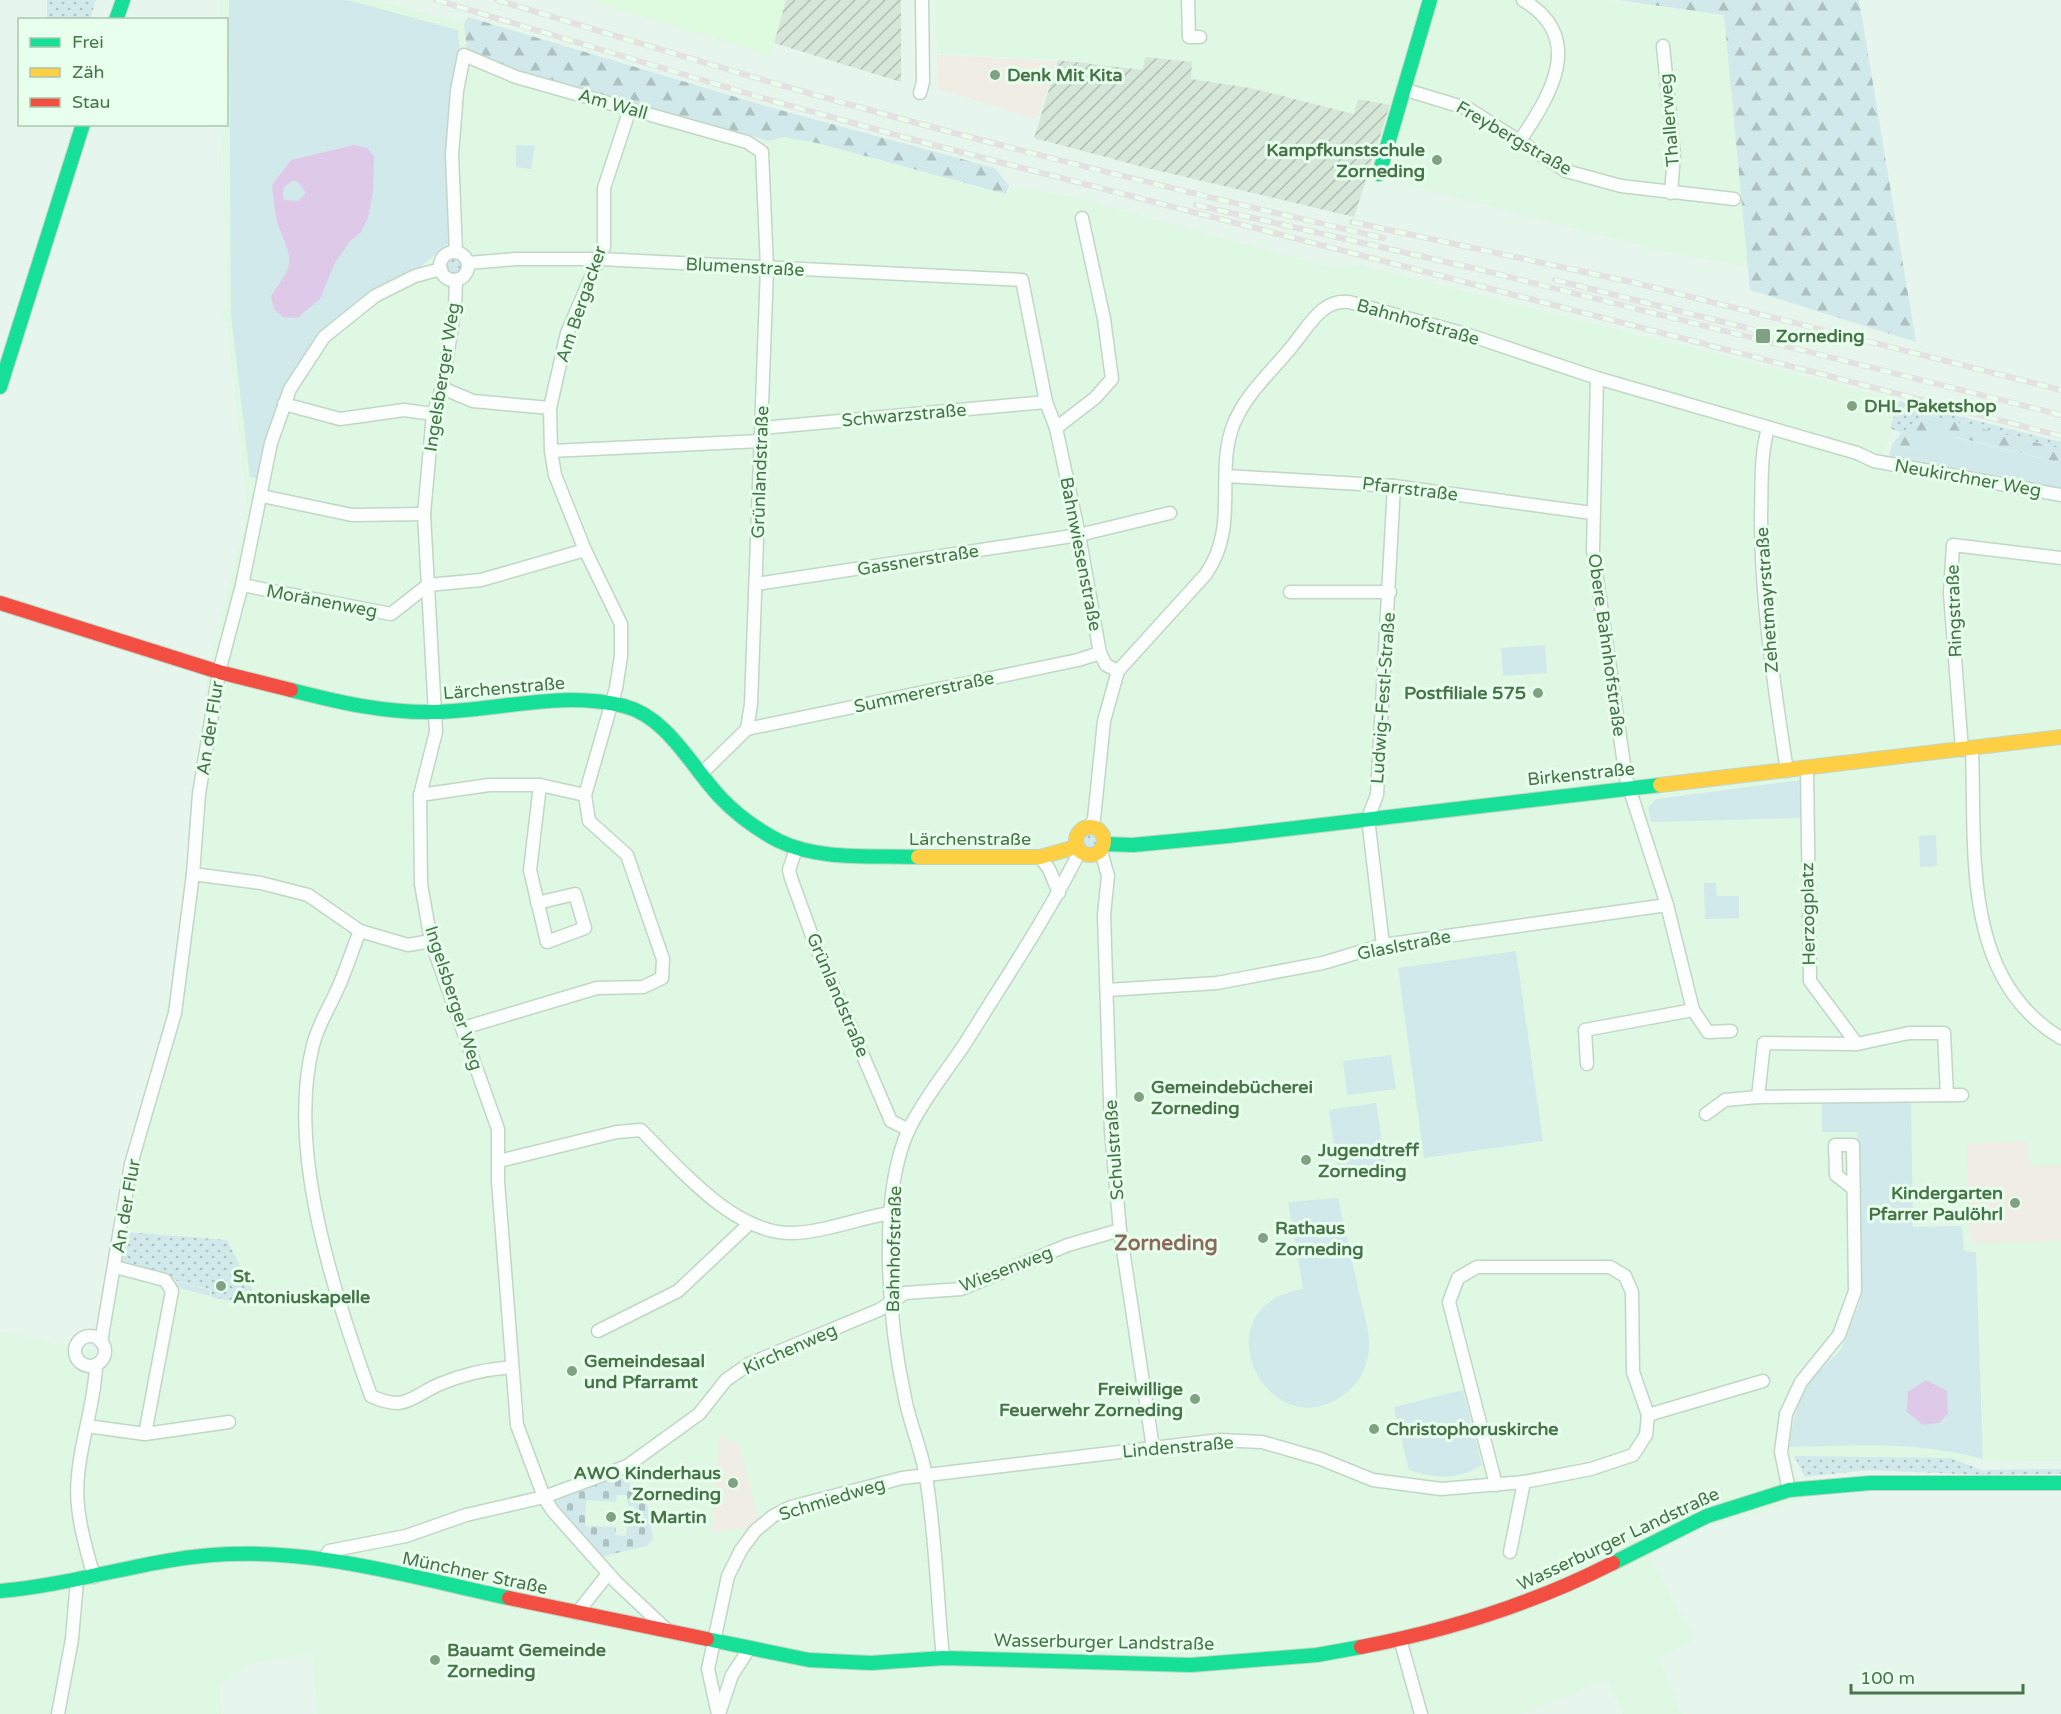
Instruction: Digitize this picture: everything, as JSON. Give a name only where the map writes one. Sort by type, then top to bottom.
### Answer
[{"type":"street","points":[[117,18],[123,0]]},
{"type":"street","points":[[920,93],[923,82],[922,0]]},
{"type":"street","points":[[1188,0],[1189,37],[1200,37]]},
{"type":"street","points":[[1379,174],[1431,0]]},
{"type":"street","points":[[1519,142],[1545,103],[1558,68],[1557,47],[1552,25],[1536,8],[1523,0]]},
{"type":"street","name":"Thallerweg","points":[[1664,46],[1674,155],[1671,193]]},
{"type":"street","name":"Am Wall","points":[[456,252],[452,155],[457,91],[464,55],[516,76],[747,142],[762,152]]},
{"type":"street","name":"Freybergstraße","points":[[1403,88],[1469,109],[1566,171],[1621,186],[1734,199]]},
{"type":"street","name":"Am Bergacker","points":[[585,795],[612,703],[621,656],[621,624],[585,550],[555,475],[551,451],[550,408],[567,333],[604,247],[603,188],[630,109]]},
{"type":"street","points":[[0,387],[82,126]]},
{"type":"street","name":"Grünlandstraße","points":[[747,729],[751,704],[767,268],[762,152]]},
{"type":"street","points":[[1056,428],[1095,398],[1112,379],[1104,319],[1082,218]]},
{"type":"street","points":[[456,252],[464,255],[468,263],[467,272],[456,280],[448,278],[441,269],[444,256],[456,252]]},
{"type":"street","name":"Blumenstraße","points":[[468,263],[516,259],[600,259],[1022,280]]},
{"type":"street","name":"An der Flur","points":[[94,1577],[85,1543],[77,1492],[78,1474],[96,1365],[105,1354],[101,1342],[131,1164],[175,1013],[193,874],[199,794],[219,672],[242,585],[271,443],[290,389],[324,337],[375,296],[415,276],[441,269]]},
{"type":"street","name":"Ingelsberger Weg","points":[[456,280],[455,307],[442,387],[433,414],[424,514],[436,732],[420,795],[421,884],[431,941],[498,1129],[517,1425],[544,1497],[563,1524],[608,1574],[672,1633]]},
{"type":"street","name":"Bahnwiesenstraße","points":[[1022,280],[1046,402],[1056,428],[1079,535],[1100,653],[1106,665],[1118,671]]},
{"type":"street","name":"Bahnhofstraße","points":[[1090,827],[1094,819],[1107,705],[1118,671],[1206,574],[1218,557],[1225,518],[1233,425],[1251,393],[1288,353],[1325,307],[1340,301],[1469,335],[1597,378],[1857,453],[1874,461]]},
{"type":"street","name":"Obere Bahnhofstraße","points":[[1597,378],[1592,513],[1595,576],[1629,787],[1667,905],[1693,1010],[1708,1032],[1731,1030]]},
{"type":"street","points":[[442,387],[473,401],[550,408]]},
{"type":"street","name":"Schwarzstraße","points":[[551,451],[761,435],[1046,402]]},
{"type":"street","points":[[284,404],[340,420],[404,410],[433,414]]},
{"type":"street","name":"Zehetmayrstraße","points":[[1768,428],[1761,453],[1761,553],[1768,651],[1787,771]]},
{"type":"street","name":"Neukirchner Weg","points":[[1874,461],[2061,495]]},
{"type":"street","name":"Pfarrstraße","points":[[1227,476],[1394,486],[1592,513]]},
{"type":"street","name":"Ludwig-Festl-Straße","points":[[1383,945],[1368,818],[1377,795],[1390,592],[1394,486]]},
{"type":"street","points":[[262,496],[352,515],[424,514]]},
{"type":"street","name":"Gassnerstraße","points":[[756,584],[1079,535],[1170,513]]},
{"type":"street","name":"Ringstraße","points":[[1967,749],[1950,593],[1953,545],[2061,558]]},
{"type":"street","points":[[428,585],[481,580],[585,550]]},
{"type":"street","name":"Moränenweg","points":[[242,585],[391,614],[428,585]]},
{"type":"street","name":"Ludwig-Festl-Straße","points":[[1290,592],[1390,592]]},
{"type":"street","name":"Lärchenstraße","points":[[0,603],[219,672],[350,705],[434,712],[550,700],[612,703],[625,706],[652,719],[737,814],[763,833],[796,849],[836,856],[1040,857],[1078,849]]},
{"type":"street","name":"Summererstraße","points":[[747,729],[1100,653]]},
{"type":"street","points":[[702,773],[747,729]]},
{"type":"street","name":"Birkenstraße","points":[[1103,848],[1195,840],[2061,737]]},
{"type":"street","points":[[1967,749],[1977,892],[1983,931],[1998,969],[2024,1006],[2061,1038]]},
{"type":"street","name":"Herzogplatz","points":[[1807,769],[1810,981],[1857,1044]]},
{"type":"street","points":[[537,903],[575,894],[585,928],[547,942],[537,903],[530,870],[540,784]]},
{"type":"street","points":[[420,795],[489,785],[540,784],[585,795],[589,821],[627,855],[663,959],[662,978],[643,987],[597,988],[463,1028]]},
{"type":"street","points":[[1090,827],[1103,834],[1103,848],[1091,855],[1078,849],[1075,838],[1078,832],[1090,827]]},
{"type":"street","name":"Schulstraße","points":[[1103,848],[1108,876],[1104,915],[1111,1131],[1120,1230],[1153,1448]]},
{"type":"street","name":"Grünlandstraße","points":[[796,849],[789,870],[815,944],[891,1121],[909,1130]]},
{"type":"street","name":"Bahnhofstraße","points":[[943,1658],[926,1475],[905,1401],[891,1302],[891,1213],[897,1163],[909,1130],[930,1092],[964,1044],[1059,893],[1078,849]]},
{"type":"street","points":[[1040,857],[1049,869],[1059,893]]},
{"type":"street","points":[[193,874],[261,883],[308,895],[360,931],[408,945],[431,941]]},
{"type":"street","name":"Glaslstraße","points":[[1107,990],[1217,982],[1323,963],[1383,945],[1667,905]]},
{"type":"street","points":[[360,931],[314,1042],[307,1097],[308,1145],[314,1198],[323,1241],[351,1340],[372,1396],[389,1404],[413,1401],[439,1384],[485,1368],[512,1366]]},
{"type":"street","points":[[1587,1064],[1585,1030],[1693,1010]]},
{"type":"street","points":[[1758,1097],[1764,1043],[1857,1044],[1909,1033],[1944,1033],[1947,1095]]},
{"type":"street","points":[[1707,1114],[1725,1100],[1758,1097],[1962,1095]]},
{"type":"street","points":[[499,1161],[617,1132],[641,1130],[705,1193],[750,1223],[791,1233],[891,1213]]},
{"type":"street","points":[[1790,1490],[1781,1452],[1786,1413],[1801,1382],[1839,1335],[1855,1291],[1854,1189]]},
{"type":"street","points":[[598,1331],[678,1291],[750,1223]]},
{"type":"street","name":"Wiesenweg","points":[[891,1302],[905,1293],[961,1289],[1068,1245],[1120,1230]]},
{"type":"street","name":"An der Flur","points":[[115,1267],[165,1280],[172,1291],[145,1434]]},
{"type":"street","points":[[1496,1485],[1449,1302],[1458,1278],[1477,1267],[1610,1267],[1625,1276],[1632,1292],[1634,1377],[1648,1415],[1762,1381]]},
{"type":"street","name":"Kirchenweg","points":[[324,1559],[329,1551],[406,1536],[466,1515],[544,1497],[639,1461],[699,1414],[726,1380],[749,1364],[879,1310],[891,1302]]},
{"type":"street","points":[[96,1365],[83,1364],[76,1357],[75,1348],[87,1337],[92,1336],[101,1342]]},
{"type":"street","name":"Lindenstraße","points":[[926,1475],[1220,1440],[1262,1442],[1321,1459],[1373,1480],[1441,1489],[1496,1485],[1591,1469],[1633,1455],[1646,1435],[1648,1415]]},
{"type":"street","points":[[87,1426],[145,1434],[229,1422]]},
{"type":"street","name":"Schmiedweg","points":[[718,1714],[708,1670],[712,1641],[731,1568],[762,1522],[791,1508],[902,1478],[926,1475]]},
{"type":"street","points":[[1510,1552],[1524,1482]]},
{"type":"street","name":"Wasserburger Landstraße","points":[[943,1658],[1093,1659],[1191,1665],[1317,1655],[1400,1639],[1485,1617],[1566,1587],[1707,1516],[1790,1490],[1870,1483],[2061,1483]]},
{"type":"street","name":"Münchner Straße","points":[[0,1591],[77,1581],[145,1565],[221,1554],[281,1554],[324,1559],[809,1660],[871,1663],[943,1658]]},
{"type":"street","points":[[577,1613],[608,1574]]},
{"type":"street","points":[[57,1712],[72,1639],[77,1581]]},
{"type":"street","points":[[1400,1639],[1421,1714]]},
{"type":"street","points":[[718,1714],[732,1676],[749,1649]]},
{"type":"shaded area","points":[[220,0],[375,0],[464,24],[469,60],[745,143],[783,137],[817,143],[1005,194],[1018,188],[1068,196],[1324,266],[1358,265],[1899,401],[1881,464],[2061,498],[2061,1461],[1791,1458],[1804,1499],[1707,1526],[1650,1556],[1695,1640],[1659,1658],[1682,1714],[1623,1714],[1607,1680],[1521,1714],[318,1714],[312,1653],[251,1664],[219,1685],[221,1714],[0,1714],[0,1331],[102,1353],[117,1273],[242,1303],[227,1240],[127,1232],[117,1228],[125,1163],[169,1000],[206,704],[207,674],[248,511],[227,322],[222,316],[227,306],[222,126],[228,126],[228,18],[220,18]]},
{"type":"shaded area","points":[[592,0],[786,0],[770,55]]},
{"type":"shaded area","points":[[786,0],[901,0],[901,82],[774,43]]},
{"type":"shaded area","points":[[935,0],[1602,0],[1724,15],[1748,267],[1663,251],[1369,175],[1390,105],[1358,99],[1354,114],[1250,88],[1190,79],[1191,62],[1145,57],[1143,70],[1058,60],[937,54]]},
{"type":"shaded area","name":"Denk Mit Kita","points":[[937,55],[1056,61],[1037,119],[938,89]]},
{"type":"shaded area","points":[[1145,57],[1192,62],[1191,79],[1250,88],[1354,114],[1358,99],[1390,105],[1354,217],[1143,167],[1034,138],[1058,60],[1143,70]]},
{"type":"shaded area","points":[[354,145],[367,148],[374,156],[373,192],[368,218],[361,232],[349,242],[334,265],[320,299],[297,318],[283,317],[274,309],[271,296],[288,269],[289,263],[287,249],[277,222],[272,185],[291,160]],"holes":[[[292,181],[298,182],[306,193],[298,201],[284,200],[285,187]]]},
{"type":"shaded area","name":"Kindergarten Pfarrer Paulöhrl","points":[[2028,1142],[2029,1166],[2061,1165],[2061,1241],[1969,1243],[1967,1143]]},
{"type":"shaded area","points":[[1926,1380],[1947,1391],[1948,1414],[1939,1423],[1923,1425],[1907,1412],[1908,1392]]},
{"type":"shaded area","name":"AWO Kinderhaus Zorneding","points":[[720,1435],[740,1445],[758,1520],[749,1528],[712,1533]]},
{"type":"green space","points":[[47,0],[96,0],[90,18],[47,18]]},
{"type":"green space","points":[[229,0],[348,0],[458,30],[460,55],[450,242],[413,273],[328,327],[307,350],[290,378],[260,480],[250,477],[231,315]]},
{"type":"green space","points":[[1617,0],[1859,0],[1916,342],[1750,290],[1724,15]]},
{"type":"green space","points":[[468,17],[769,107],[995,168],[1009,186],[1006,194],[817,143],[783,137],[769,141],[517,70],[467,52],[464,24]]},
{"type":"green space","points":[[516,145],[535,146],[531,169],[516,167]]},
{"type":"green space","points":[[452,258],[458,258],[463,266],[461,272],[452,274],[447,269],[447,263]]},
{"type":"green space","points":[[1899,401],[2061,442],[2061,449],[1928,415],[1901,433],[1890,428]]},
{"type":"green space","points":[[1928,415],[2061,449],[2061,463],[1957,437],[1915,449],[1892,445],[1901,433]]},
{"type":"green space","points":[[1929,431],[2061,463],[2061,490],[1889,457],[1892,445],[1915,449]]},
{"type":"green space","points":[[1545,645],[1547,673],[1503,676],[1501,648]]},
{"type":"green space","points":[[1801,780],[1801,818],[1651,822],[1648,808],[1656,799]]},
{"type":"green space","points":[[1087,834],[1093,834],[1097,841],[1093,848],[1087,848],[1083,844],[1083,838]]},
{"type":"green space","points":[[1936,835],[1937,866],[1920,867],[1919,836]]},
{"type":"green space","points":[[1704,883],[1716,883],[1717,896],[1739,896],[1739,918],[1705,919]]},
{"type":"green space","points":[[1516,951],[1543,1141],[1424,1158],[1398,968]]},
{"type":"green space","points":[[1391,1055],[1396,1089],[1347,1095],[1343,1061]]},
{"type":"green space","points":[[1911,1100],[1913,1227],[1962,1226],[1964,1251],[1976,1252],[1983,1459],[1934,1449],[1910,1447],[1863,1445],[1789,1447],[1794,1418],[1807,1382],[1841,1350],[1860,1302],[1862,1269],[1857,1132],[1822,1132],[1822,1102]]},
{"type":"green space","points":[[1376,1103],[1387,1172],[1339,1179],[1329,1110]]},
{"type":"green space","points":[[1338,1198],[1368,1329],[1369,1346],[1367,1362],[1352,1388],[1339,1398],[1312,1408],[1287,1403],[1267,1389],[1254,1368],[1249,1343],[1254,1320],[1271,1300],[1303,1289],[1288,1202]]},
{"type":"green space","points":[[127,1232],[227,1240],[255,1296],[243,1303],[211,1297],[211,1290],[121,1266]]},
{"type":"green space","points":[[175,1281],[210,1290],[210,1296],[174,1287]]},
{"type":"green space","points":[[1463,1390],[1482,1465],[1456,1476],[1428,1475],[1409,1470],[1394,1407]]},
{"type":"green space","points":[[1794,1456],[1951,1458],[1981,1470],[2061,1469],[2061,1474],[1983,1475],[1868,1470],[1805,1477]]},
{"type":"green space","points":[[603,1479],[627,1480],[644,1504],[647,1503],[653,1538],[647,1546],[599,1557],[557,1509],[555,1502],[557,1497]],"holes":[[[617,1495],[627,1495],[628,1506],[633,1506],[637,1516],[632,1526],[627,1526],[626,1536],[615,1535],[616,1527],[591,1526],[591,1528],[585,1525],[586,1500],[616,1502]]]},
{"type":"railway","points":[[436,0],[762,98],[918,141],[2061,436]]},
{"type":"railway","points":[[497,0],[765,81],[986,142],[1383,238]]},
{"type":"railway","points":[[1196,205],[1477,269],[2061,415]]},
{"type":"railway","points":[[1352,222],[1636,283],[2061,390]]},
{"type":"railway","points":[[1555,280],[1767,333]]},
{"type":"traffic: fast","points":[[117,18],[123,0]]},
{"type":"traffic: fast","points":[[1379,174],[1430,0]]},
{"type":"traffic: fast","points":[[0,387],[82,126]]},
{"type":"traffic: fast","points":[[291,690],[361,706],[416,712],[458,711],[576,700],[624,706],[654,721],[678,745],[728,805],[763,832],[779,841],[812,852],[829,854],[918,857]]},
{"type":"traffic: fast","points":[[1104,844],[1133,845],[1228,836],[1660,785]]},
{"type":"traffic: fast","points":[[1613,1563],[1707,1516],[1789,1490],[1870,1483],[2061,1483]]},
{"type":"traffic: fast","points":[[0,1591],[53,1584],[185,1558],[249,1554],[287,1555],[362,1566],[509,1598]]},
{"type":"traffic: fast","points":[[707,1639],[809,1660],[871,1663],[943,1658],[1191,1665],[1317,1655],[1361,1647]]},
{"type":"traffic: slow","points":[[1660,785],[2061,737]]},
{"type":"traffic: slow","points":[[1090,827],[1100,831],[1104,841],[1100,851],[1090,855],[1080,851],[1076,841],[1080,831],[1090,827]]},
{"type":"traffic: slow","points":[[918,857],[1040,857],[1076,847]]},
{"type":"traffic: jam","points":[[0,603],[219,672],[291,690]]},
{"type":"traffic: jam","points":[[1361,1647],[1459,1624],[1490,1614],[1552,1591],[1613,1563]]},
{"type":"traffic: jam","points":[[509,1598],[707,1639]]},
{"type":"place","name":"Denk Mit Kita","points":[[995,75]]},
{"type":"place","name":"Kampfkunstschule Zorneding","points":[[1437,160]]},
{"type":"place","name":"Zorneding","points":[[1763,336]]},
{"type":"place","name":"DHL Paketshop","points":[[1852,406]]},
{"type":"place","name":"Postfiliale 575","points":[[1538,693]]},
{"type":"place","name":"Gemeindebücherei Zorneding","points":[[1139,1097]]},
{"type":"place","name":"Jugendtreff Zorneding","points":[[1306,1160]]},
{"type":"place","name":"Kindergarten Pfarrer Paulöhrl","points":[[2015,1203]]},
{"type":"place","name":"Rathaus Zorneding","points":[[1263,1238]]},
{"type":"place","name":"St. Antoniuskapelle","points":[[221,1286]]},
{"type":"place","name":"Gemeindesaal und Pfarramt","points":[[572,1371]]},
{"type":"place","name":"Freiwillige Feuerwehr Zorneding","points":[[1195,1399]]},
{"type":"place","name":"Christophoruskirche","points":[[1374,1429]]},
{"type":"place","name":"AWO Kinderhaus Zorneding","points":[[733,1483]]},
{"type":"place","name":"St. Martin","points":[[611,1517]]},
{"type":"place","name":"Bauamt Gemeinde Zorneding","points":[[435,1660]]},
{"type":"district","name":"Zorneding","points":[[1166,1243]]}]
